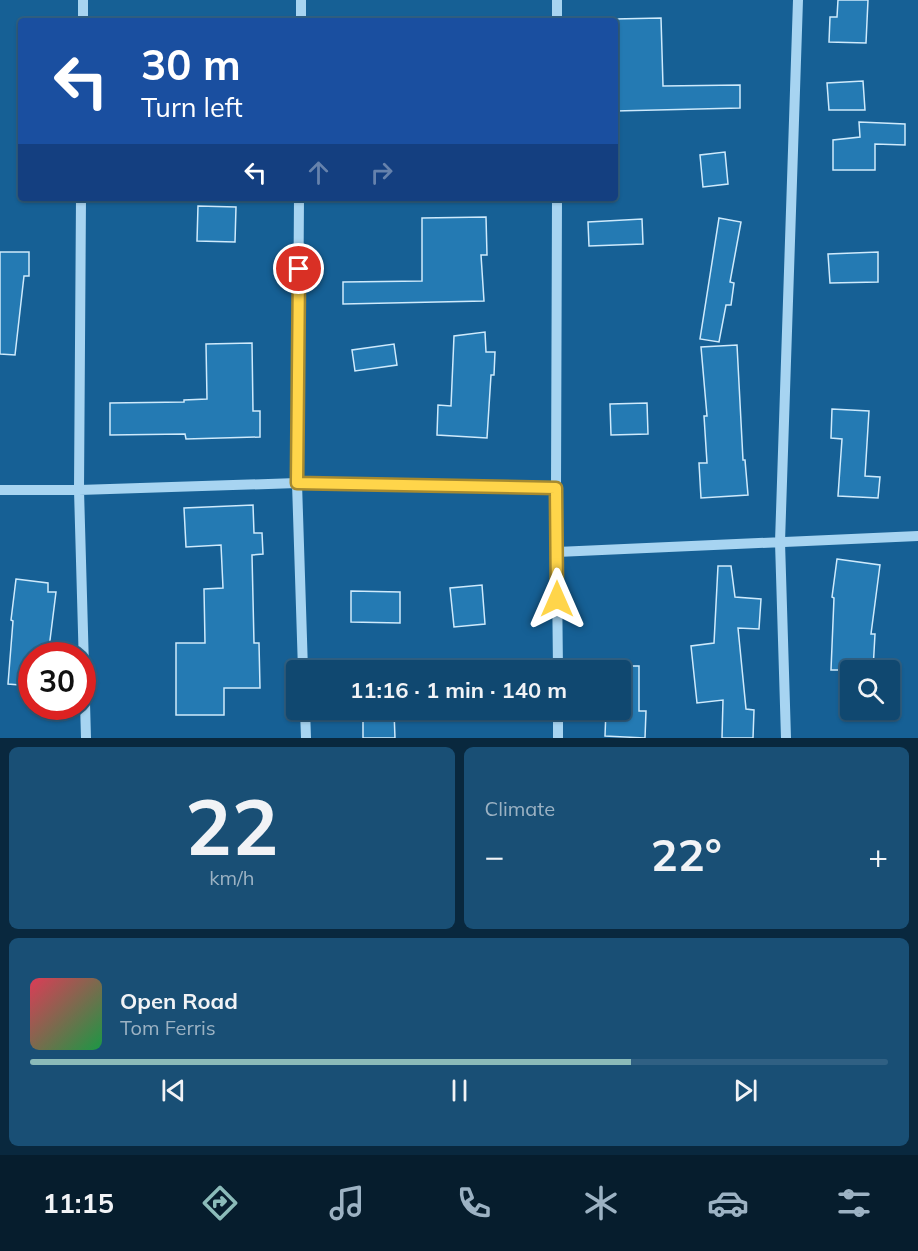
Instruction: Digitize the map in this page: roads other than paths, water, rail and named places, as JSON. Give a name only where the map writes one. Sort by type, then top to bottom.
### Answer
[{"type":"street","points":[[82,18],[83,0]]},
{"type":"street","points":[[301,0],[301,18]]},
{"type":"street","points":[[557,0],[557,18]]},
{"type":"street","points":[[786,738],[780,542],[798,0]]},
{"type":"street","points":[[81,201],[79,490],[86,738]]},
{"type":"street","points":[[299,201],[297,483],[303,660]]},
{"type":"street","points":[[557,201],[558,660]]},
{"type":"street","points":[[0,490],[79,490],[297,483],[556,488]]},
{"type":"street","points":[[556,552],[918,536]]},
{"type":"street","points":[[305,720],[306,738]]},
{"type":"street","points":[[558,720],[558,738]]}]
